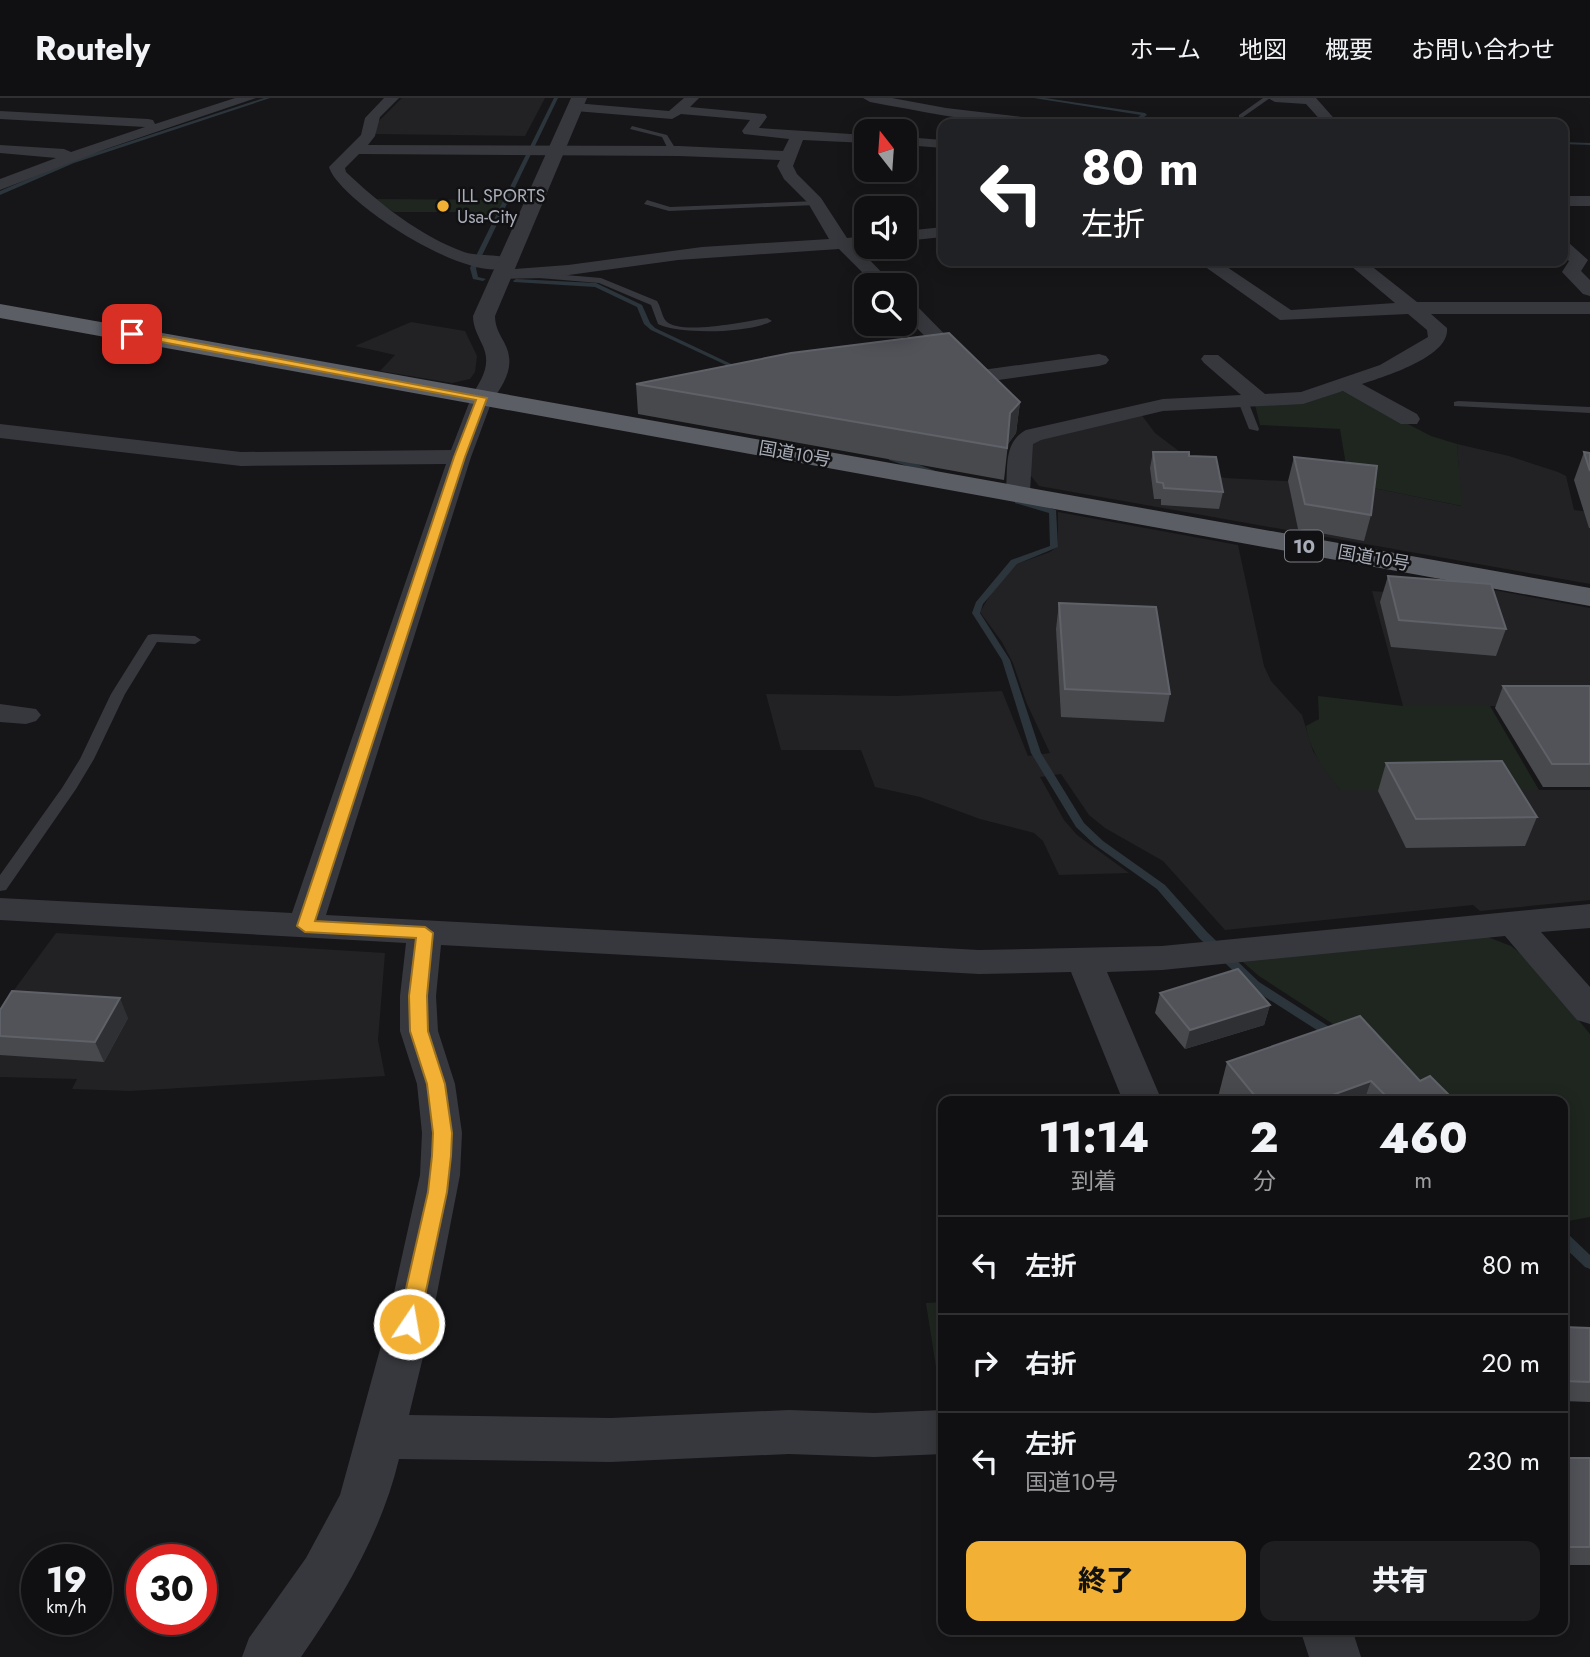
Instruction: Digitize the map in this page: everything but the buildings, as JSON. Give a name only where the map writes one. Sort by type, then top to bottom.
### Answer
[{"type":"highway","name":"国道10号","points":[[0,311],[1590,597]]},
{"type":"street","points":[[0,185],[75,155],[249,98]]},
{"type":"street","points":[[392,98],[371,117],[368,136],[340,161],[337,167],[339,174],[372,204],[456,255],[476,262],[530,275],[548,275],[689,254],[854,242]]},
{"type":"street","points":[[305,926],[460,457],[482,398],[500,366],[500,354],[483,323],[486,309],[578,102],[668,115],[676,114],[692,98]]},
{"type":"street","points":[[870,98],[946,112],[1005,119]]},
{"type":"street","points":[[1275,98],[1308,99],[1327,119]]},
{"type":"street","points":[[679,110],[758,116],[761,119],[749,131],[854,138]]},
{"type":"street","points":[[0,115],[168,124]]},
{"type":"street","points":[[800,135],[792,143],[785,166],[788,173],[816,203],[830,229],[873,273]]},
{"type":"street","points":[[917,142],[938,144]]},
{"type":"street","points":[[0,149],[75,155]]},
{"type":"street","points":[[356,149],[673,151],[788,156]]},
{"type":"street","points":[[0,175],[20,176]]},
{"type":"street","points":[[1568,201],[1590,201]]},
{"type":"street","points":[[917,235],[938,233]]},
{"type":"street","points":[[1568,251],[1579,260],[1570,270],[1590,290]]},
{"type":"street","points":[[1213,266],[1283,315],[1413,308],[1590,308]]},
{"type":"street","points":[[1019,494],[1021,445],[1024,440],[1034,435],[1163,405],[1303,398],[1395,365],[1437,340],[1437,328],[1360,266]]},
{"type":"street","points":[[917,317],[996,397]]},
{"type":"street","points":[[1210,359],[1252,401]]},
{"type":"street","points":[[977,377],[1099,360]]},
{"type":"street","points":[[1346,384],[1409,419]]},
{"type":"street","points":[[1015,416],[1034,435]]},
{"type":"street","points":[[0,431],[241,458],[460,457]]},
{"type":"street","points":[[0,909],[928,960],[1084,960],[1203,955],[1590,916]]},
{"type":"street","points":[[1513,923],[1590,1011]]},
{"type":"street","points":[[268,1657],[299,1616],[352,1528],[368,1487],[440,1175],[442,1133],[436,1084],[419,1031],[418,996],[425,933]]},
{"type":"street","points":[[1084,960],[1141,1096]]},
{"type":"street","points":[[381,1437],[611,1440],[789,1432],[938,1432]]},
{"type":"street","points":[[1328,1635],[1335,1657]]},
{"type":"lane","points":[[1241,116],[1268,98]]},
{"type":"lane","points":[[632,128],[665,136],[673,151]]},
{"type":"lane","points":[[647,202],[669,209],[816,203]]},
{"type":"lane","points":[[530,275],[607,283],[650,301],[657,307],[661,322],[674,328],[691,329],[766,321]]},
{"type":"lane","points":[[1252,401],[1254,429]]},
{"type":"lane","points":[[1458,404],[1590,410]]},
{"type":"lane","points":[[0,886],[69,789],[92,750],[118,694],[153,638],[195,640]]},
{"type":"shaded area","points":[[402,98],[545,98],[525,136],[376,134],[376,124]]},
{"type":"shaded area","name":"ILL SPORTS Usa-City","points":[[372,199],[505,200],[497,215],[469,215],[470,212],[394,212]]},
{"type":"shaded area","points":[[411,322],[465,331],[477,356],[475,372],[470,379],[452,383],[380,371],[395,355],[355,346]]},
{"type":"shaded area","points":[[1344,391],[1431,436],[1457,444],[1462,506],[1349,483],[1340,429],[1260,425],[1255,405]]},
{"type":"shaded area","points":[[1141,414],[1155,433],[1208,473],[1225,478],[1359,485],[1461,506],[1457,444],[1509,456],[1558,472],[1566,476],[1574,510],[1590,512],[1590,584],[1039,486],[1027,471],[1032,441]]},
{"type":"shaded area","points":[[1058,512],[1238,545],[1264,666],[1271,681],[1302,715],[1313,751],[1340,790],[1590,790],[1590,900],[1480,911],[1473,905],[1225,930],[1163,861],[1105,828],[1089,815],[1061,774],[1040,777],[1064,820],[1077,835],[1129,873],[1059,875],[1043,841],[1034,833],[980,819],[920,797],[875,787],[861,750],[781,750],[766,694],[897,696],[1002,691],[1028,756],[1050,753],[1027,704],[1013,663],[1002,642],[980,612],[992,592],[1017,564],[1050,552],[1058,546]]},
{"type":"shaded area","points":[[1472,586],[1590,608],[1590,706],[1403,706],[1372,591],[1476,599]]},
{"type":"shaded area","points":[[1318,696],[1403,706],[1490,706],[1539,790],[1340,790],[1319,760],[1308,735],[1306,726],[1319,719]]},
{"type":"shaded area","points":[[56,933],[385,953],[378,1040],[385,1076],[130,1091],[72,1089],[77,1079],[0,1077],[0,1009]]},
{"type":"shaded area","points":[[1480,934],[1511,946],[1529,960],[1590,1034],[1590,1217],[1568,1221],[1568,1096],[1418,1096],[1336,1026],[1259,976],[1237,957]]},
{"type":"shaded area","points":[[938,1302],[938,1380],[926,1303]]},
{"type":"waterway","points":[[0,193],[72,162],[268,98]]},
{"type":"waterway","points":[[483,279],[475,278],[473,268],[556,98]]},
{"type":"waterway","points":[[1036,98],[1145,114],[1138,119]]},
{"type":"waterway","points":[[1568,143],[1590,144]]},
{"type":"waterway","points":[[516,281],[596,285],[640,306],[647,324],[653,329],[743,371]]},
{"type":"waterway","points":[[892,458],[937,473]]},
{"type":"waterway","points":[[1018,501],[1053,512],[1054,547],[1014,562],[979,604],[976,613],[1006,660],[1036,753],[1080,825],[1099,843],[1161,887],[1203,935],[1255,985],[1335,1036]]},
{"type":"waterway","points":[[1568,1243],[1590,1263]]},
{"type":"place","name":"ILL SPORTS Usa-City","points":[[443,206]]},
{"type":"route","points":[[132,334],[482,398],[460,457],[305,926],[425,933],[418,996],[419,1031],[436,1084],[442,1156],[438,1192],[409,1324]]}]
